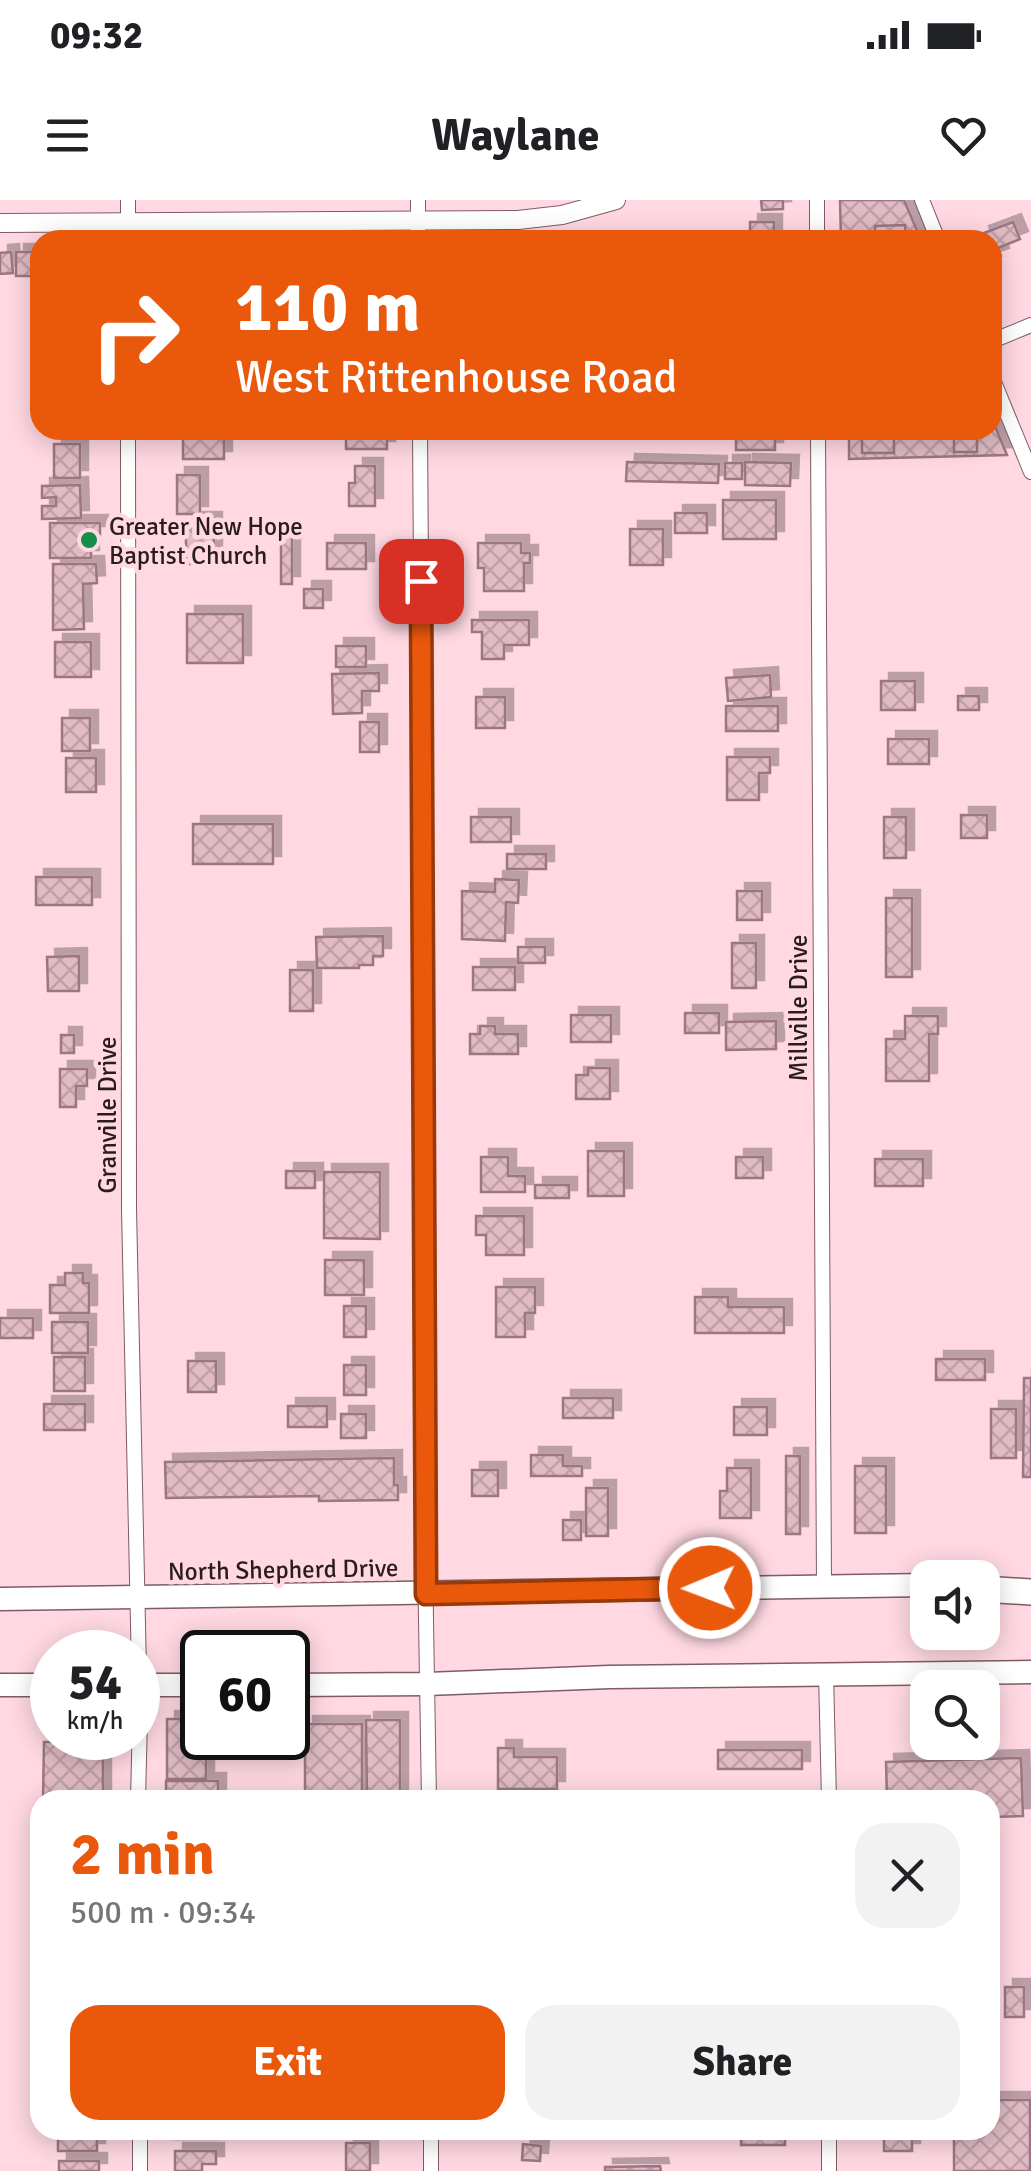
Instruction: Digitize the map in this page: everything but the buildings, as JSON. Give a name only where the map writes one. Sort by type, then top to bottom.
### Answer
[{"type":"highway","points":[[1000,1588],[1031,1592]]},
{"type":"main road","points":[[1000,1585],[1031,1583]]},
{"type":"main road","name":"North Shepherd Drive","points":[[0,1600],[910,1585]]},
{"type":"main road","points":[[310,1685],[1031,1672]]},
{"type":"main road","points":[[0,1685],[30,1685]]},
{"type":"street","points":[[128,200],[128,230]]},
{"type":"street","points":[[418,200],[418,230]]},
{"type":"street","points":[[154,230],[518,220],[562,216],[616,200]]},
{"type":"street","points":[[817,200],[817,230]]},
{"type":"street","points":[[922,200],[934,230]]},
{"type":"street","points":[[0,223],[112,230]]},
{"type":"street","points":[[1002,337],[1031,325]]},
{"type":"street","points":[[1002,401],[1031,472]]},
{"type":"street","name":"Granville Drive","points":[[128,440],[130,1208],[137,1630]]},
{"type":"street","points":[[420,440],[429,1790]]},
{"type":"street","name":"Millville Drive","points":[[818,440],[824,1586]]},
{"type":"street","points":[[826,1673],[828,1790]]},
{"type":"street","name":"Granville Drive","points":[[138,1760],[138,1790]]},
{"type":"street","points":[[140,2140],[140,2171]]},
{"type":"street","points":[[431,2140],[432,2171]]},
{"type":"street","points":[[829,2140],[829,2171]]},
{"type":"place","name":"Greater New Hope Baptist Church","points":[[89,540]]},
{"type":"route","points":[[421,581],[426,1594],[710,1588]]}]
